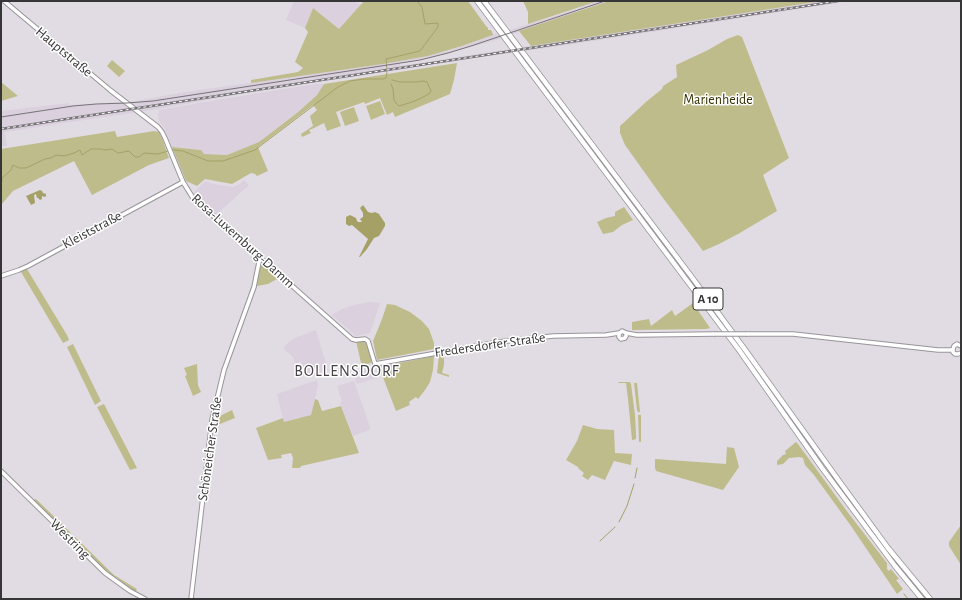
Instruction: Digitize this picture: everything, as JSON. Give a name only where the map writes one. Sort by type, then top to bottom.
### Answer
[{"type":"highway","name":"A 10","points":[[477,1],[739,350],[822,468],[895,566],[922,599]]},
{"type":"highway","name":"A 10","points":[[484,1],[700,288],[888,548],[930,599]]},
{"type":"street","name":"Hauptstraße","points":[[4,1],[124,101]]},
{"type":"street","name":"Rosa-Luxemburg-Damm","points":[[124,101],[158,127],[162,132],[183,182],[190,194],[352,339],[364,339],[368,341],[375,364]]},
{"type":"street","name":"Kleiststraße","points":[[1,276],[19,270],[183,182]]},
{"type":"street","name":"Schöneicher Straße","points":[[190,599],[212,420],[224,370],[254,286],[261,259]]},
{"type":"street","points":[[626,335],[625,338],[622,339],[620,338],[619,334],[622,331],[626,335],[793,334],[938,350],[953,350],[954,353],[961,353]]},
{"type":"street","name":"Fredersdorfer Straße","points":[[375,364],[499,342],[553,336],[619,334]]},
{"type":"street","points":[[953,350],[955,345],[958,344],[961,346]]},
{"type":"street","name":"Westring","points":[[1,471],[105,574],[145,599]]},
{"type":"shaded area","points":[[294,1],[353,1],[361,5],[339,29],[313,8],[305,28],[286,20]]},
{"type":"shaded area","points":[[598,1],[609,1],[493,41],[429,58],[400,63],[400,66],[822,1],[850,1],[252,92],[152,110],[5,132],[7,146],[1,146],[1,111],[69,103],[69,105],[131,102],[179,93],[383,64],[428,56],[454,49]]},
{"type":"shaded area","points":[[316,84],[324,84],[317,95],[297,113],[259,142],[227,155],[204,154],[201,150],[172,147],[165,129],[159,121],[159,110]]},
{"type":"shaded area","points":[[244,180],[249,185],[216,215],[193,193],[205,181],[213,184],[233,187],[240,184]]},
{"type":"shaded area","points":[[40,190],[46,194],[46,196],[42,196],[42,199],[40,200],[37,198],[36,194],[34,195],[35,203],[31,205],[26,196]]},
{"type":"shaded area","points":[[363,205],[368,212],[375,212],[379,214],[385,223],[385,226],[379,236],[374,238],[367,249],[359,257],[368,239],[352,225],[349,226],[346,224],[346,217],[350,215],[356,218],[358,222],[362,222],[360,219],[363,217],[363,213],[360,208]]},
{"type":"shaded area","points":[[368,302],[380,303],[370,333],[356,336],[332,315],[342,309]]},
{"type":"shaded area","points":[[316,330],[328,370],[307,377],[301,361],[296,364],[292,356],[283,348],[295,338]]},
{"type":"shaded area","points":[[371,367],[373,368],[377,378],[357,384],[353,372]]},
{"type":"shaded area","points":[[317,380],[318,385],[311,415],[284,422],[277,394]]},
{"type":"shaded area","points":[[354,381],[370,430],[353,436],[340,402],[342,401],[337,386]]},
{"type":"green space","points":[[364,1],[468,1],[488,30],[491,30],[493,35],[428,56],[251,83],[251,80],[298,72],[303,68],[295,62],[308,32],[305,28],[313,8],[339,29]]},
{"type":"green space","points":[[523,1],[595,2],[528,24],[528,12]]},
{"type":"green space","points":[[609,1],[822,1],[531,46],[519,31]]},
{"type":"green space","name":"Marienheide","points":[[738,35],[742,37],[789,158],[763,175],[777,211],[738,234],[703,251],[625,145],[620,133],[620,126],[662,89],[663,86],[677,77],[676,65]]},
{"type":"green space","points":[[112,60],[125,71],[119,77],[107,66]]},
{"type":"green space","points":[[457,63],[450,94],[395,117],[393,112],[387,115],[380,98],[336,112],[341,126],[327,131],[324,123],[309,130],[311,133],[302,137],[301,134],[313,126],[310,116],[317,110],[313,105],[258,147],[268,171],[257,176],[251,173],[232,184],[205,179],[197,186],[186,181],[172,147],[201,150],[204,154],[227,155],[259,142],[297,113],[317,95],[324,84]]},
{"type":"green space","points":[[1,82],[18,96],[1,101]]},
{"type":"green space","points":[[380,101],[385,114],[371,120],[366,106]]},
{"type":"green space","points":[[354,107],[359,121],[345,126],[340,112]]},
{"type":"green space","points":[[115,131],[117,137],[154,131],[159,132],[169,158],[149,165],[92,195],[74,161],[13,191],[1,205],[1,149]]},
{"type":"green space","points":[[624,207],[633,220],[622,225],[613,232],[603,234],[597,222],[615,216],[615,212]]},
{"type":"green space","points":[[262,264],[279,278],[268,284],[257,286],[259,267]]},
{"type":"green space","points":[[27,269],[69,340],[63,343],[21,272]]},
{"type":"green space","points":[[693,303],[710,328],[632,330],[632,322],[649,319],[651,326],[672,310],[675,316]]},
{"type":"green space","points":[[387,304],[395,305],[410,312],[422,321],[429,329],[434,343],[434,349],[377,360],[373,341]]},
{"type":"green space","points":[[363,340],[368,343],[372,361],[371,363],[364,365],[361,363],[356,341]]},
{"type":"green space","points":[[73,344],[101,401],[95,405],[67,347]]},
{"type":"green space","points":[[444,354],[442,373],[449,375],[449,377],[437,373],[439,355],[443,356]]},
{"type":"green space","points":[[434,356],[430,382],[425,390],[418,399],[416,397],[409,402],[410,405],[396,411],[379,367]]},
{"type":"green space","points":[[197,364],[198,385],[201,392],[193,396],[185,376],[187,375],[184,368]]},
{"type":"green space","points":[[630,382],[631,384],[636,433],[636,439],[633,440],[626,383],[618,383]]},
{"type":"green space","points":[[634,383],[637,383],[640,412],[637,410]]},
{"type":"green space","points":[[315,399],[318,400],[322,411],[341,406],[359,453],[301,466],[300,468],[292,468],[293,458],[291,453],[281,455],[282,458],[268,460],[256,428],[283,418],[284,422],[311,415]]},
{"type":"green space","points":[[104,404],[137,468],[130,470],[97,407]]},
{"type":"green space","points":[[232,410],[235,418],[215,426],[216,418]]},
{"type":"green space","points":[[638,415],[641,415],[641,442],[639,442]]},
{"type":"green space","points":[[583,425],[597,429],[614,430],[615,453],[632,454],[631,465],[614,461],[605,480],[592,475],[588,480],[582,476],[584,473],[578,467],[566,460],[577,441]]},
{"type":"green space","points":[[796,442],[887,563],[887,569],[889,571],[891,569],[899,579],[896,580],[903,589],[897,594],[851,526],[805,465],[803,458],[789,458],[783,464],[777,465],[777,461],[786,454],[785,451]]},
{"type":"green space","points":[[727,447],[734,448],[739,467],[723,490],[656,471],[655,468],[655,459],[726,464]]},
{"type":"green space","points":[[36,499],[71,533],[68,535],[33,500]]},
{"type":"green space","points":[[961,525],[961,565],[949,546],[949,542]]},
{"type":"green space","points":[[73,535],[114,575],[137,589],[135,593],[112,578],[71,538]]},
{"type":"waterway","points":[[171,150],[183,151],[208,161],[223,161],[255,150],[338,87],[350,81],[386,78],[386,59],[420,51],[438,27],[438,23],[425,24],[422,7],[417,1]]},
{"type":"waterway","points":[[391,84],[394,100],[399,106],[417,100],[429,94],[431,91],[427,82],[400,82],[392,80]]},
{"type":"waterway","points":[[1,181],[2,182],[2,178],[11,170],[13,165],[19,168],[26,168],[56,155],[64,156],[80,150],[82,155],[91,149],[112,149],[118,153],[129,151],[135,157],[139,157],[144,153],[158,154],[168,151]]},
{"type":"waterway","points":[[635,478],[637,468]]},
{"type":"waterway","points":[[619,522],[627,506],[634,484]]},
{"type":"waterway","points":[[600,541],[615,527]]},
{"type":"waterway","points":[[904,594],[908,599]]},
{"type":"tram line","points":[[1,117],[73,106],[153,101],[420,60],[471,46],[605,1]]},
{"type":"railway","points":[[1,129],[838,1]]},
{"type":"district","name":"BOLLENSDORF","points":[[347,371]]}]
